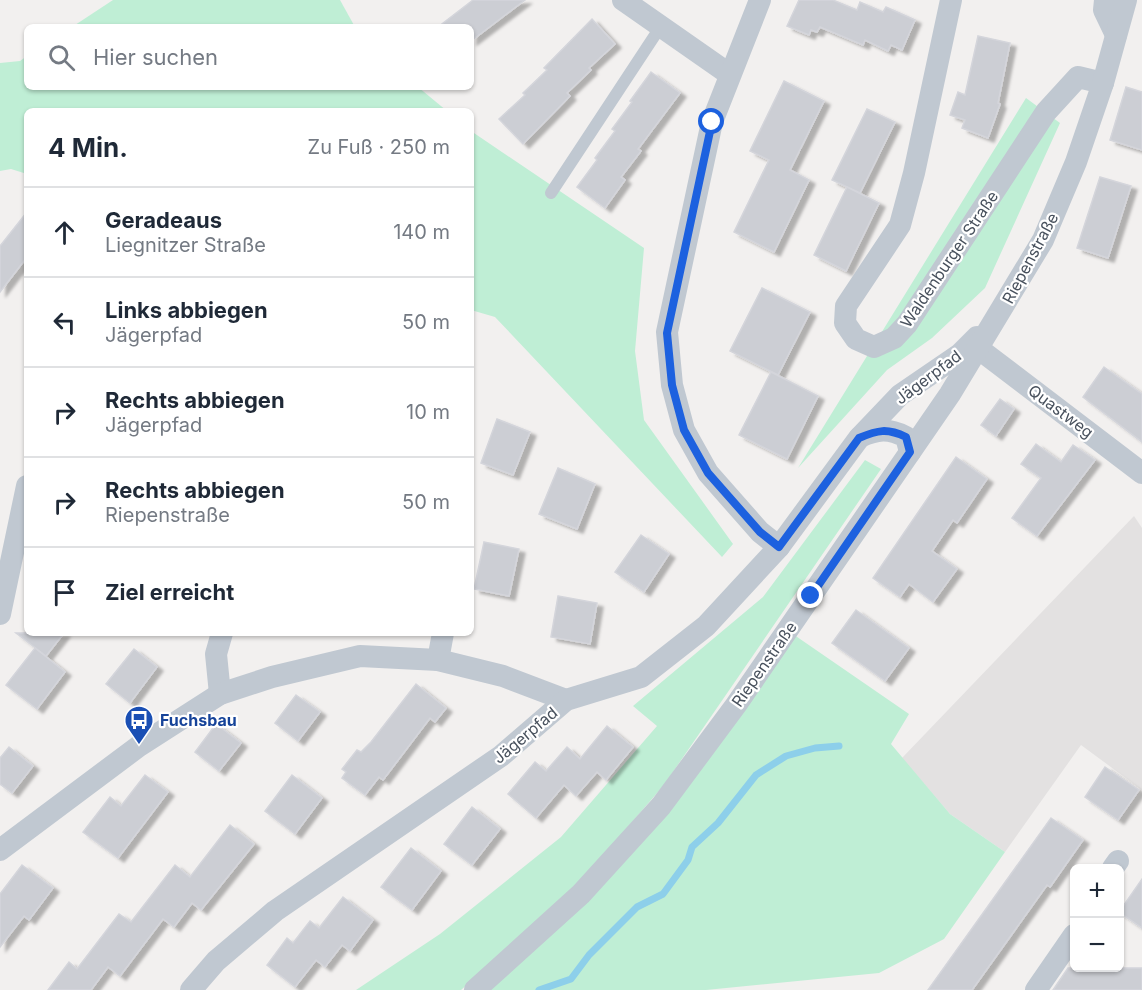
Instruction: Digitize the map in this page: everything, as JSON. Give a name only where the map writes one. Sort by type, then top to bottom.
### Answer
[{"type":"street","points":[[623,0],[729,74]]},
{"type":"street","points":[[760,0],[712,122],[667,333],[672,385],[684,430],[708,473],[760,532],[779,547]]},
{"type":"street","name":"Waldenburger Straße","points":[[951,0],[915,173],[900,225],[846,306],[845,323],[856,339],[874,347],[894,338],[921,305],[1046,112],[1078,76],[1103,82]]},
{"type":"street","points":[[1106,0],[1104,10],[1116,35]]},
{"type":"street","name":"Riepenstraße","points":[[475,990],[580,894],[661,806],[736,705],[979,349],[1043,240],[1076,162],[1103,82],[1126,0]]},
{"type":"street","name":"Jägerpfad","points":[[191,990],[216,961],[275,911],[501,756],[566,700],[640,677],[706,626],[779,547],[859,438],[900,395],[960,354],[998,317]]},
{"type":"street","name":"Quastweg","points":[[979,349],[1141,470]]},
{"type":"street","name":"Jägerpfad","points":[[859,438],[876,430],[891,429],[906,437],[910,452]]},
{"type":"street","points":[[0,614],[24,500]]},
{"type":"street","points":[[220,694],[216,654],[221,636]]},
{"type":"street","points":[[438,660],[442,636]]},
{"type":"street","points":[[0,850],[139,746],[220,694],[272,677],[360,656],[438,660],[503,676],[566,700]]},
{"type":"street","points":[[1036,990],[1070,941]]},
{"type":"lane","points":[[551,193],[661,26]]},
{"type":"shaded area","points":[[1134,516],[1142,528],[1142,790],[1081,745],[1005,852],[950,814],[902,758]]},
{"type":"green space","points":[[113,0],[340,0],[353,24],[77,24]]},
{"type":"green space","points":[[24,58],[24,90],[422,90],[443,108],[24,108],[24,173],[11,169],[0,171],[0,63],[20,61]]},
{"type":"green space","points":[[1026,98],[1060,123],[985,288],[932,338],[887,370],[798,468]]},
{"type":"green space","points":[[474,133],[644,248],[635,351],[644,420],[733,544],[722,557],[495,317],[474,311]]},
{"type":"green space","points":[[865,460],[881,469],[664,785],[576,887],[461,990],[356,990],[440,934],[561,837],[657,726],[633,706],[763,597]]},
{"type":"green space","points":[[787,630],[909,714],[891,744],[950,814],[1005,852],[944,939],[879,973],[706,990],[490,990],[581,894]]},
{"type":"building","points":[[473,0],[525,0],[474,39],[474,24],[442,24]]},
{"type":"building","points":[[799,0],[833,0],[857,10],[860,2],[883,12],[886,7],[915,20],[902,50],[891,45],[888,51],[865,40],[863,45],[820,27],[817,32],[811,30],[809,35],[787,26]]},
{"type":"building","points":[[592,19],[615,44],[589,68],[591,70],[567,93],[570,96],[523,144],[499,119],[525,95],[523,93],[547,70],[544,68]]},
{"type":"building","points":[[978,36],[1010,43],[998,103],[1000,104],[988,138],[962,128],[965,120],[950,115],[958,92],[965,95]]},
{"type":"building","points":[[651,72],[680,93],[638,149],[641,151],[621,177],[625,180],[605,208],[577,187],[597,160],[595,158],[615,131],[612,129]]},
{"type":"building","points":[[784,81],[824,101],[790,170],[809,180],[774,252],[734,232],[769,160],[750,151]]},
{"type":"building","points":[[1126,87],[1142,92],[1142,150],[1110,140]]},
{"type":"building","points":[[867,109],[895,122],[860,193],[832,180]]},
{"type":"building","points":[[1100,177],[1131,186],[1108,258],[1077,248]]},
{"type":"building","points":[[847,187],[879,203],[846,271],[814,255]]},
{"type":"building","points":[[24,216],[24,261],[0,292],[0,246]]},
{"type":"building","points":[[762,288],[810,312],[778,375],[730,351]]},
{"type":"building","points":[[1104,367],[1142,394],[1142,442],[1083,397]]},
{"type":"building","points":[[771,372],[818,396],[787,459],[739,435]]},
{"type":"building","points":[[1000,399],[1014,409],[996,436],[981,425]]},
{"type":"building","points":[[497,419],[530,432],[513,475],[481,463]]},
{"type":"building","points":[[1036,444],[1061,462],[1073,445],[1095,460],[1037,536],[1012,518],[1041,478],[1021,464]]},
{"type":"building","points":[[956,457],[987,479],[957,523],[953,520],[932,551],[957,569],[933,602],[909,584],[900,597],[873,578]]},
{"type":"building","points":[[558,468],[595,484],[577,529],[539,514]]},
{"type":"building","points":[[641,535],[669,554],[644,592],[615,572]]},
{"type":"building","points":[[484,542],[519,549],[509,596],[474,589]]},
{"type":"building","points":[[558,596],[597,603],[590,644],[551,637]]},
{"type":"building","points":[[856,610],[909,648],[885,681],[832,643]]},
{"type":"building","points":[[16,633],[24,633],[24,636],[62,636],[46,656]]},
{"type":"building","points":[[35,648],[65,672],[37,709],[6,685]]},
{"type":"building","points":[[134,649],[157,667],[130,703],[106,684]]},
{"type":"building","points":[[416,684],[446,708],[435,722],[430,718],[383,780],[379,777],[365,795],[342,778],[346,772],[342,769],[357,750],[361,752],[371,742]]},
{"type":"building","points":[[296,695],[320,712],[298,741],[275,723]]},
{"type":"building","points":[[216,724],[241,743],[219,771],[195,752]]},
{"type":"building","points":[[607,726],[633,747],[606,780],[597,772],[576,796],[564,785],[536,818],[508,794],[535,762],[546,771],[567,747],[580,759]]},
{"type":"building","points":[[9,747],[33,766],[12,793],[0,784],[0,758]]},
{"type":"building","points":[[1105,767],[1139,790],[1118,820],[1085,797]]},
{"type":"building","points":[[145,775],[168,792],[118,858],[83,832],[110,797],[121,806]]},
{"type":"building","points":[[292,775],[322,798],[295,834],[265,811]]},
{"type":"building","points":[[472,807],[500,829],[472,865],[444,844]]},
{"type":"building","points":[[1051,818],[1083,840],[1050,887],[1047,885],[972,990],[928,990]]},
{"type":"building","points":[[230,825],[254,844],[201,910],[192,903],[174,927],[163,919],[120,976],[108,967],[91,990],[48,990],[69,962],[77,969],[119,914],[131,922],[175,865],[190,877]]},
{"type":"building","points":[[411,848],[441,871],[412,910],[381,887]]},
{"type":"building","points":[[22,865],[53,888],[29,920],[24,916],[0,947],[0,894]]},
{"type":"building","points":[[1142,879],[1142,928],[1124,915],[1124,905]]},
{"type":"building","points":[[343,897],[373,920],[350,951],[342,945],[325,967],[316,960],[295,987],[267,965],[287,938],[293,943],[310,921],[319,928]]},
{"type":"building","points":[[1068,968],[1070,972],[1124,972],[1124,968],[1142,968],[1142,990],[1053,990]]},
{"type":"waterway","points":[[539,990],[571,979],[589,955],[637,907],[663,894],[688,860],[692,847],[718,823],[756,775],[786,756],[815,748],[839,746]]},
{"type":"place","name":"Fuchsbau","points":[[139,746]]},
{"type":"route","points":[[712,122],[667,333],[672,385],[684,430],[708,473],[760,532],[779,547],[859,438],[876,430],[891,429],[906,437],[910,452],[811,596]]}]
